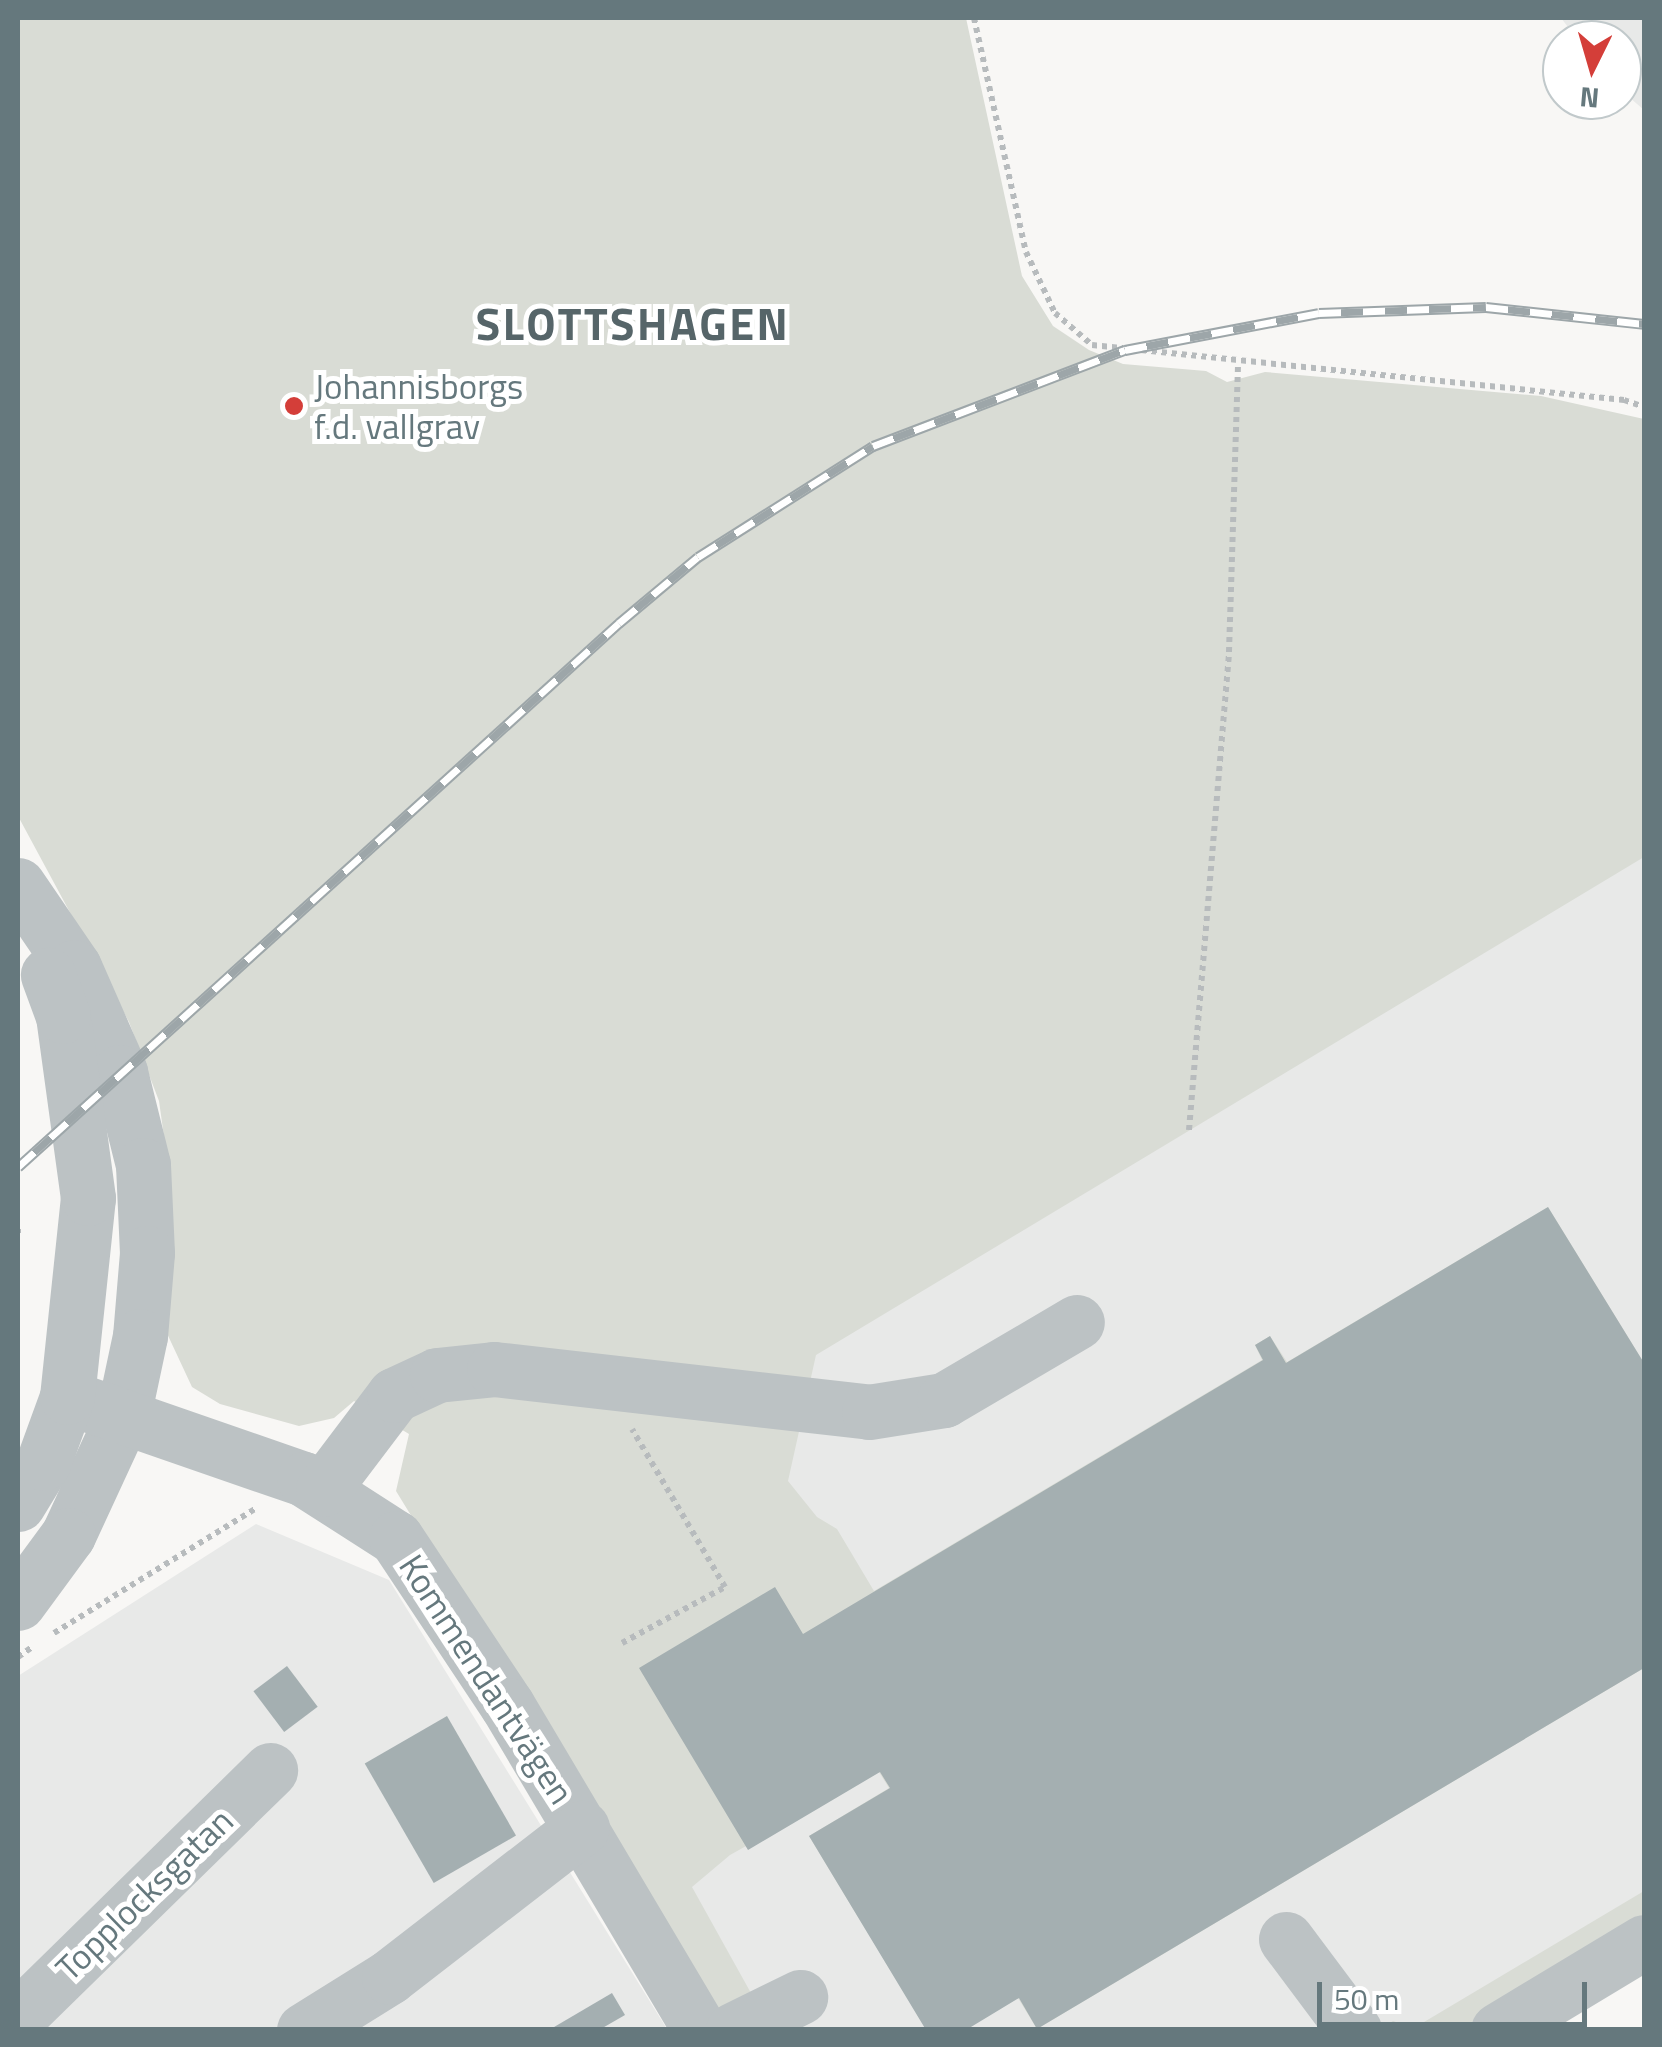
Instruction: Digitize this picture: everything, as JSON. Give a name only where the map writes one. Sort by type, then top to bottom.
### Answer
[{"type":"street","points":[[18,889],[64,1016],[88,1198],[66,1398],[44,1464],[18,1504]]},
{"type":"street","points":[[18,889],[74,967],[120,1072],[143,1165],[147,1254],[140,1336],[123,1416],[68,1536],[18,1603]]},
{"type":"street","points":[[313,1484],[394,1396],[437,1374],[494,1369],[618,1380],[869,1412],[944,1400],[1077,1322]]},
{"type":"street","name":"Kommendantvägen","points":[[66,1398],[313,1484],[396,1538],[582,1828],[700,2030]]},
{"type":"street","name":"Topplocksgatan","points":[[18,2017],[270,1770]]},
{"type":"street","points":[[304,2030],[390,1978],[582,1828]]},
{"type":"street","points":[[1286,1939],[1354,2030]]},
{"type":"street","points":[[1498,2030],[1644,1942]]},
{"type":"street","points":[[733,2030],[800,1997]]},
{"type":"path","points":[[974,18],[1026,252],[1056,313],[1092,344],[1238,364],[1624,400],[1644,408]]},
{"type":"path","points":[[1189,1130],[1229,652],[1238,364]]},
{"type":"path","points":[[618,1380],[646,1461],[725,1588],[622,1643]]},
{"type":"path","points":[[18,1656],[313,1484]]},
{"type":"shaded area","points":[[18,18],[966,18],[1022,276],[1053,326],[1089,350],[1123,364],[1206,371],[1227,382],[1265,372],[1541,396],[1644,419],[1644,857],[816,1355],[788,1481],[817,1517],[837,1529],[874,1591],[1262,1360],[1255,1345],[1270,1336],[1287,1362],[1548,1207],[1644,1363],[1644,1668],[1037,2029],[1018,1998],[966,2029],[926,2029],[809,1836],[889,1788],[879,1772],[730,1855],[692,1887],[771,2029],[726,2029],[396,1491],[409,1434],[354,1401],[334,1418],[299,1426],[220,1404],[192,1387],[164,1327],[166,1151],[159,1101],[129,1022],[18,816]]},
{"type":"shaded area","points":[[1644,18],[1644,110],[1642,20],[1563,20]]},
{"type":"shaded area","points":[[1644,833],[1644,1909],[1430,2029],[764,2029],[676,1880],[632,1441]]},
{"type":"shaded area","points":[[256,1524],[389,1580],[667,2029],[18,2030],[18,1676]]},
{"type":"shaded area","points":[[1644,1891],[1644,1918],[1461,2029],[1378,2030],[1393,2021],[1414,2028]]},
{"type":"building","points":[[1548,1207],[1644,1363],[1644,1668],[1037,2029],[1019,1998],[966,2030],[926,2030],[809,1836],[890,1788],[880,1772],[748,1850],[639,1668],[775,1587],[803,1634],[1263,1360],[1255,1345],[1270,1336],[1286,1363]]},
{"type":"building","points":[[287,1666],[318,1707],[284,1732],[253,1691]]},
{"type":"building","points":[[447,1716],[516,1836],[434,1883],[365,1763]]},
{"type":"building","points":[[612,1993],[625,2015],[599,2030],[549,2030]]},
{"type":"railway","points":[[18,1167],[619,623],[698,557],[873,446],[1125,350],[1319,313],[1486,307],[1644,324]]},
{"type":"place","name":"Johannisborgs f.d. vallgrav","points":[[294,406]]},
{"type":"district","name":"SLOTTSHAGEN","points":[[633,324]]}]
